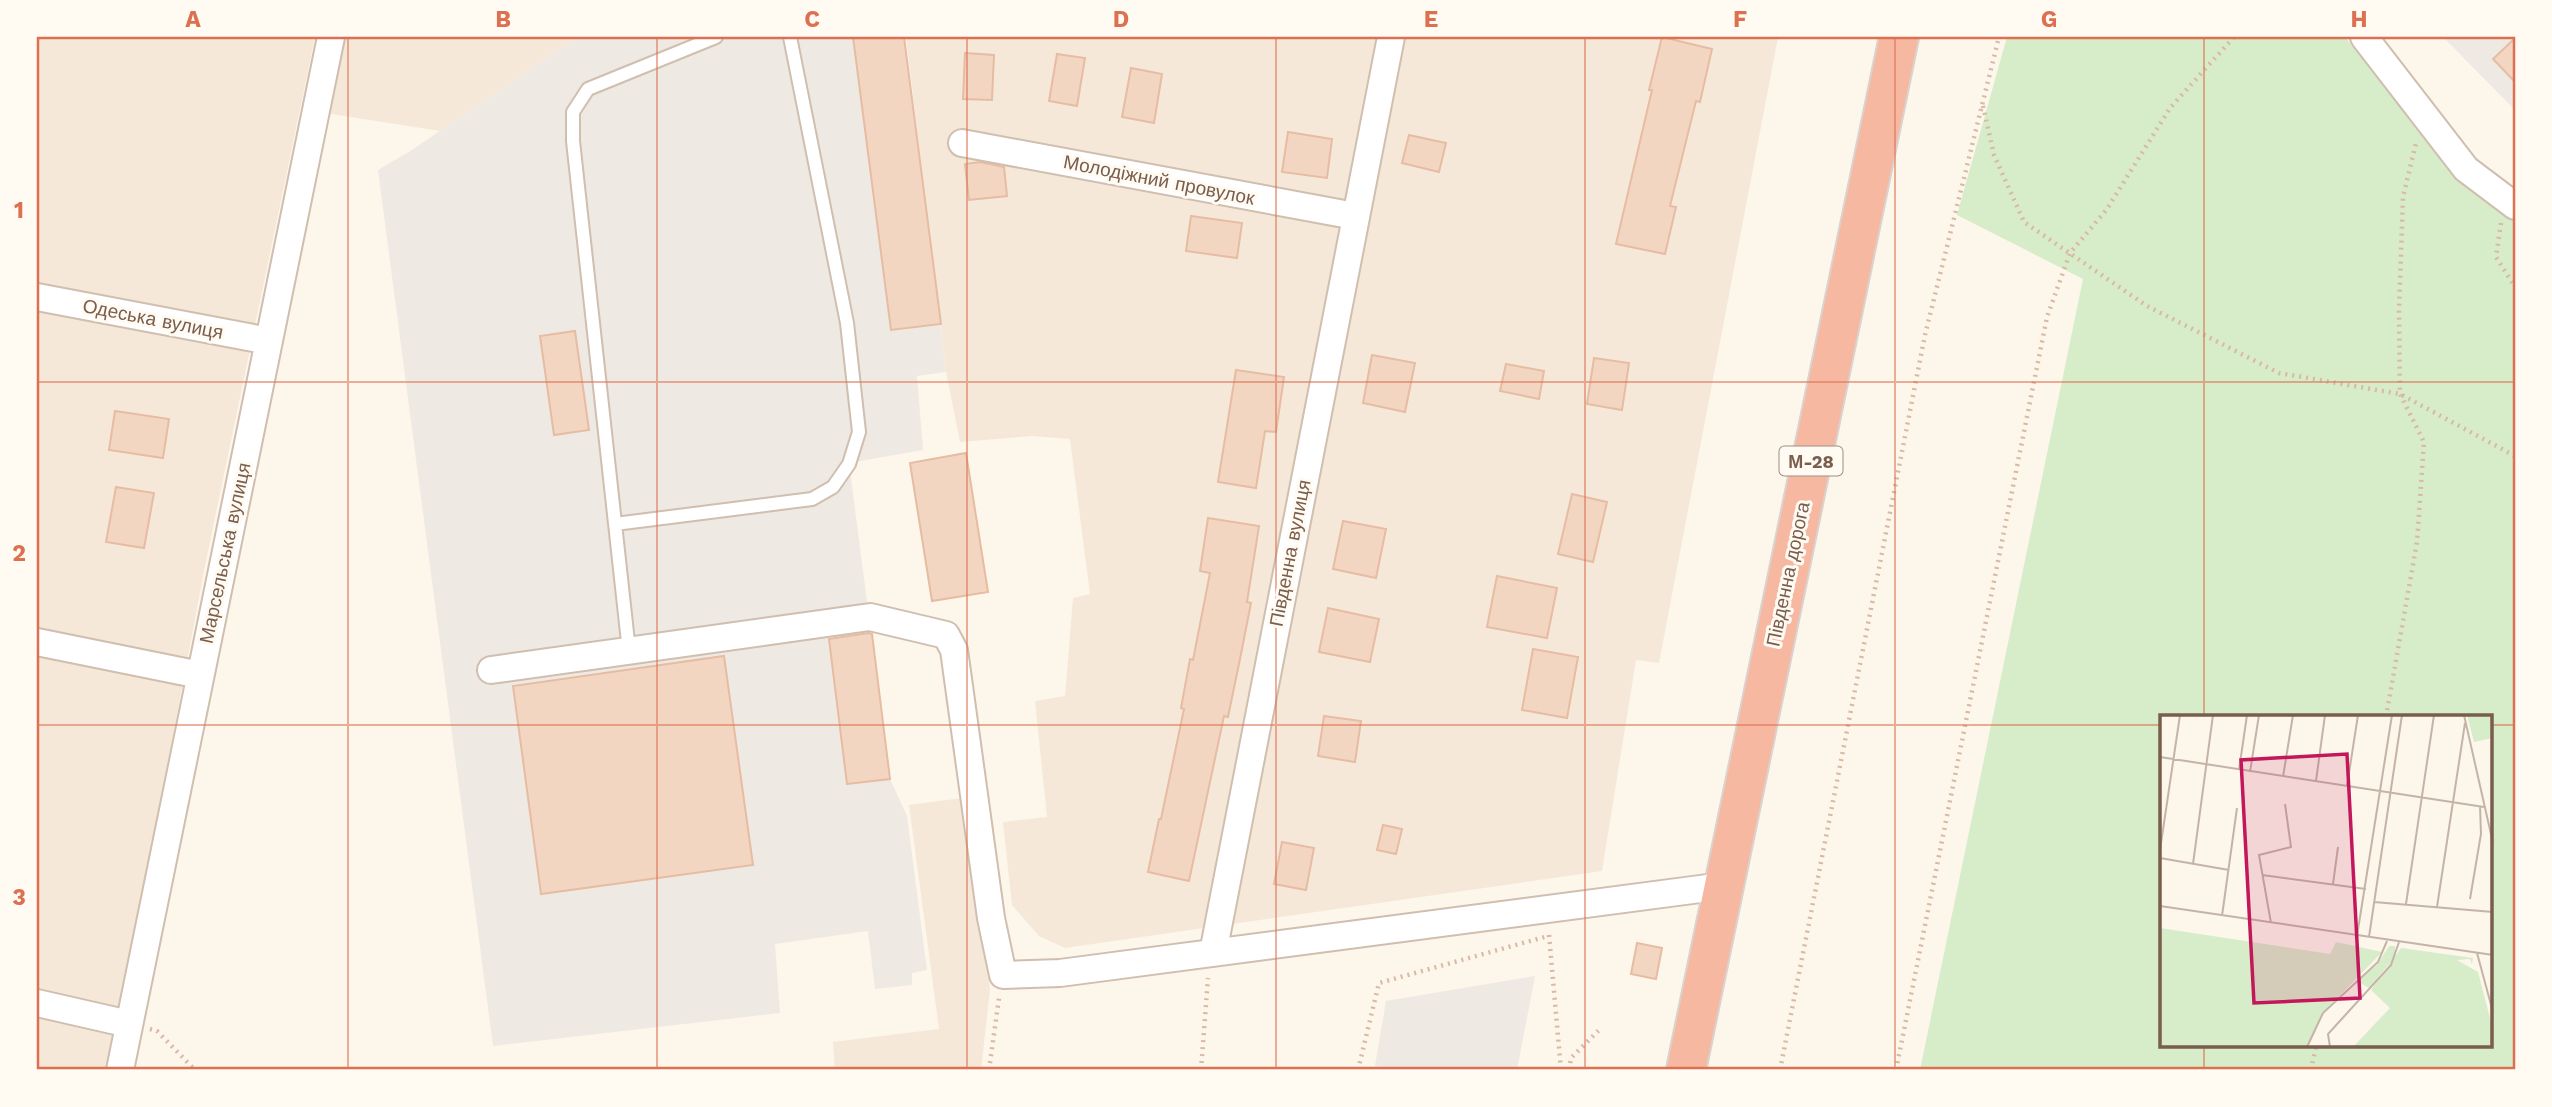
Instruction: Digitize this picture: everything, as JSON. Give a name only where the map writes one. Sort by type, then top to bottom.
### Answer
[{"type":"highway","name":"Південна дорога","points":[[1686,1070],[1899,37]]},
{"type":"street","name":"Марсельська вулиця","points":[[120,1070],[331,37]]},
{"type":"street","name":"Південна вулиця","points":[[1213,953],[1391,37]]},
{"type":"street","points":[[2364,37],[2466,169],[2510,202]]},
{"type":"street","name":"Молодіжний провулок","points":[[962,143],[1355,216]]},
{"type":"street","name":"Одеська вулиця","points":[[37,297],[269,341]]},
{"type":"street","points":[[491,670],[870,617],[946,635],[954,650],[991,918],[1003,975],[1060,973],[1723,886]]},
{"type":"street","points":[[37,642],[200,676]]},
{"type":"street","points":[[37,1003],[129,1024]]},
{"type":"lane","points":[[629,651],[573,141],[573,112],[588,89],[716,37]]},
{"type":"lane","points":[[615,523],[812,499],[833,487],[849,464],[859,432],[848,323],[790,37]]},
{"type":"path","points":[[1780,1070],[1925,335],[1999,37]]},
{"type":"path","points":[[1896,1070],[2047,317],[2070,253],[2107,209],[2170,108],[2234,37]]},
{"type":"path","points":[[1983,102],[1994,155],[2024,222],[2147,306],[2279,373],[2400,394],[2515,456]]},
{"type":"path","points":[[2386,715],[2417,542],[2424,442],[2400,394],[2399,311],[2403,197],[2423,113]]},
{"type":"path","points":[[2510,202],[2496,257],[2515,287]]},
{"type":"path","points":[[1561,1070],[1548,936],[1564,907]]},
{"type":"path","points":[[1358,1070],[1378,982],[1548,936]]},
{"type":"path","points":[[1201,1070],[1208,976],[1213,953]]},
{"type":"path","points":[[989,1070],[1003,975]]},
{"type":"path","points":[[129,1024],[158,1031],[195,1070]]},
{"type":"path","points":[[1569,1070],[1571,1058],[1600,1029]]},
{"type":"path","points":[[2311,1070],[2316,1048]]},
{"type":"shaded area","points":[[37,37],[315,37],[205,566],[110,1070],[37,1070]]},
{"type":"shaded area","points":[[342,37],[577,37],[440,131],[325,113]]},
{"type":"shaded area","points":[[577,37],[904,37],[946,372],[917,376],[923,450],[849,463],[890,779],[907,816],[927,970],[912,973],[912,985],[875,989],[868,931],[775,944],[780,1013],[493,1046],[378,170],[412,150]]},
{"type":"shaded area","points":[[906,37],[1778,37],[1659,663],[1636,660],[1602,871],[1065,948],[1039,936],[1012,905],[1003,822],[1047,817],[1035,701],[1065,696],[1073,598],[1090,594],[1070,439],[1032,436],[960,442],[946,372]]},
{"type":"shaded area","points":[[2443,37],[2515,37],[2515,110]]},
{"type":"shaded area","points":[[970,797],[990,989],[981,1070],[835,1070],[833,1042],[939,1029],[909,805]]},
{"type":"shaded area","points":[[1535,976],[1517,1070],[1394,1070],[1375,1066],[1386,1001]]},
{"type":"green space","points":[[2007,37],[2345,37],[2454,174],[2515,218],[2515,1070],[1920,1070],[2083,279],[1957,215]]},
{"type":"building","points":[[853,37],[904,37],[941,324],[891,330]]},
{"type":"building","points":[[1662,37],[1712,49],[1700,102],[1696,101],[1670,206],[1676,207],[1665,254],[1616,244]]},
{"type":"building","points":[[2515,38],[2515,82],[2493,59]]},
{"type":"building","points":[[965,53],[994,55],[992,100],[963,99]]},
{"type":"building","points":[[1057,54],[1085,58],[1077,106],[1049,101]]},
{"type":"building","points":[[1131,68],[1162,74],[1154,123],[1122,117]]},
{"type":"building","points":[[1288,132],[1332,139],[1327,178],[1282,172]]},
{"type":"building","points":[[1409,135],[1446,143],[1439,172],[1402,163]]},
{"type":"building","points":[[980,162],[1004,167],[1007,196],[969,200],[965,164]]},
{"type":"building","points":[[1191,216],[1242,223],[1237,258],[1186,251]]},
{"type":"building","points":[[575,331],[589,430],[554,435],[540,336]]},
{"type":"building","points":[[1372,355],[1415,363],[1405,412],[1363,403]]},
{"type":"building","points":[[1594,358],[1629,363],[1622,410],[1587,404]]},
{"type":"building","points":[[1506,364],[1544,371],[1539,399],[1500,391]]},
{"type":"building","points":[[1236,370],[1284,377],[1276,432],[1265,431],[1256,488],[1218,482]]},
{"type":"building","points":[[115,411],[169,419],[163,458],[109,450]]},
{"type":"building","points":[[966,453],[988,592],[932,601],[910,463]]},
{"type":"building","points":[[116,487],[154,493],[144,548],[106,542]]},
{"type":"building","points":[[1572,494],[1607,502],[1593,562],[1558,554]]},
{"type":"building","points":[[1208,518],[1259,526],[1247,602],[1251,603],[1240,659],[1228,717],[1224,716],[1189,881],[1148,872],[1184,709],[1181,708],[1190,659],[1193,660],[1210,573],[1200,571]]},
{"type":"building","points":[[1343,521],[1386,529],[1376,578],[1333,569]]},
{"type":"building","points":[[1497,576],[1557,588],[1547,638],[1487,627]]},
{"type":"building","points":[[1328,608],[1379,619],[1370,662],[1319,652]]},
{"type":"building","points":[[872,634],[890,779],[847,784],[829,639]]},
{"type":"building","points":[[1533,649],[1578,657],[1567,718],[1522,710]]},
{"type":"building","points":[[724,656],[753,865],[541,894],[513,686]]},
{"type":"building","points":[[1324,716],[1361,721],[1355,762],[1318,756]]},
{"type":"building","points":[[1383,825],[1402,829],[1396,854],[1377,850]]},
{"type":"building","points":[[1282,842],[1314,848],[1306,890],[1274,884]]},
{"type":"building","points":[[1637,943],[1662,948],[1656,979],[1631,974]]}]
